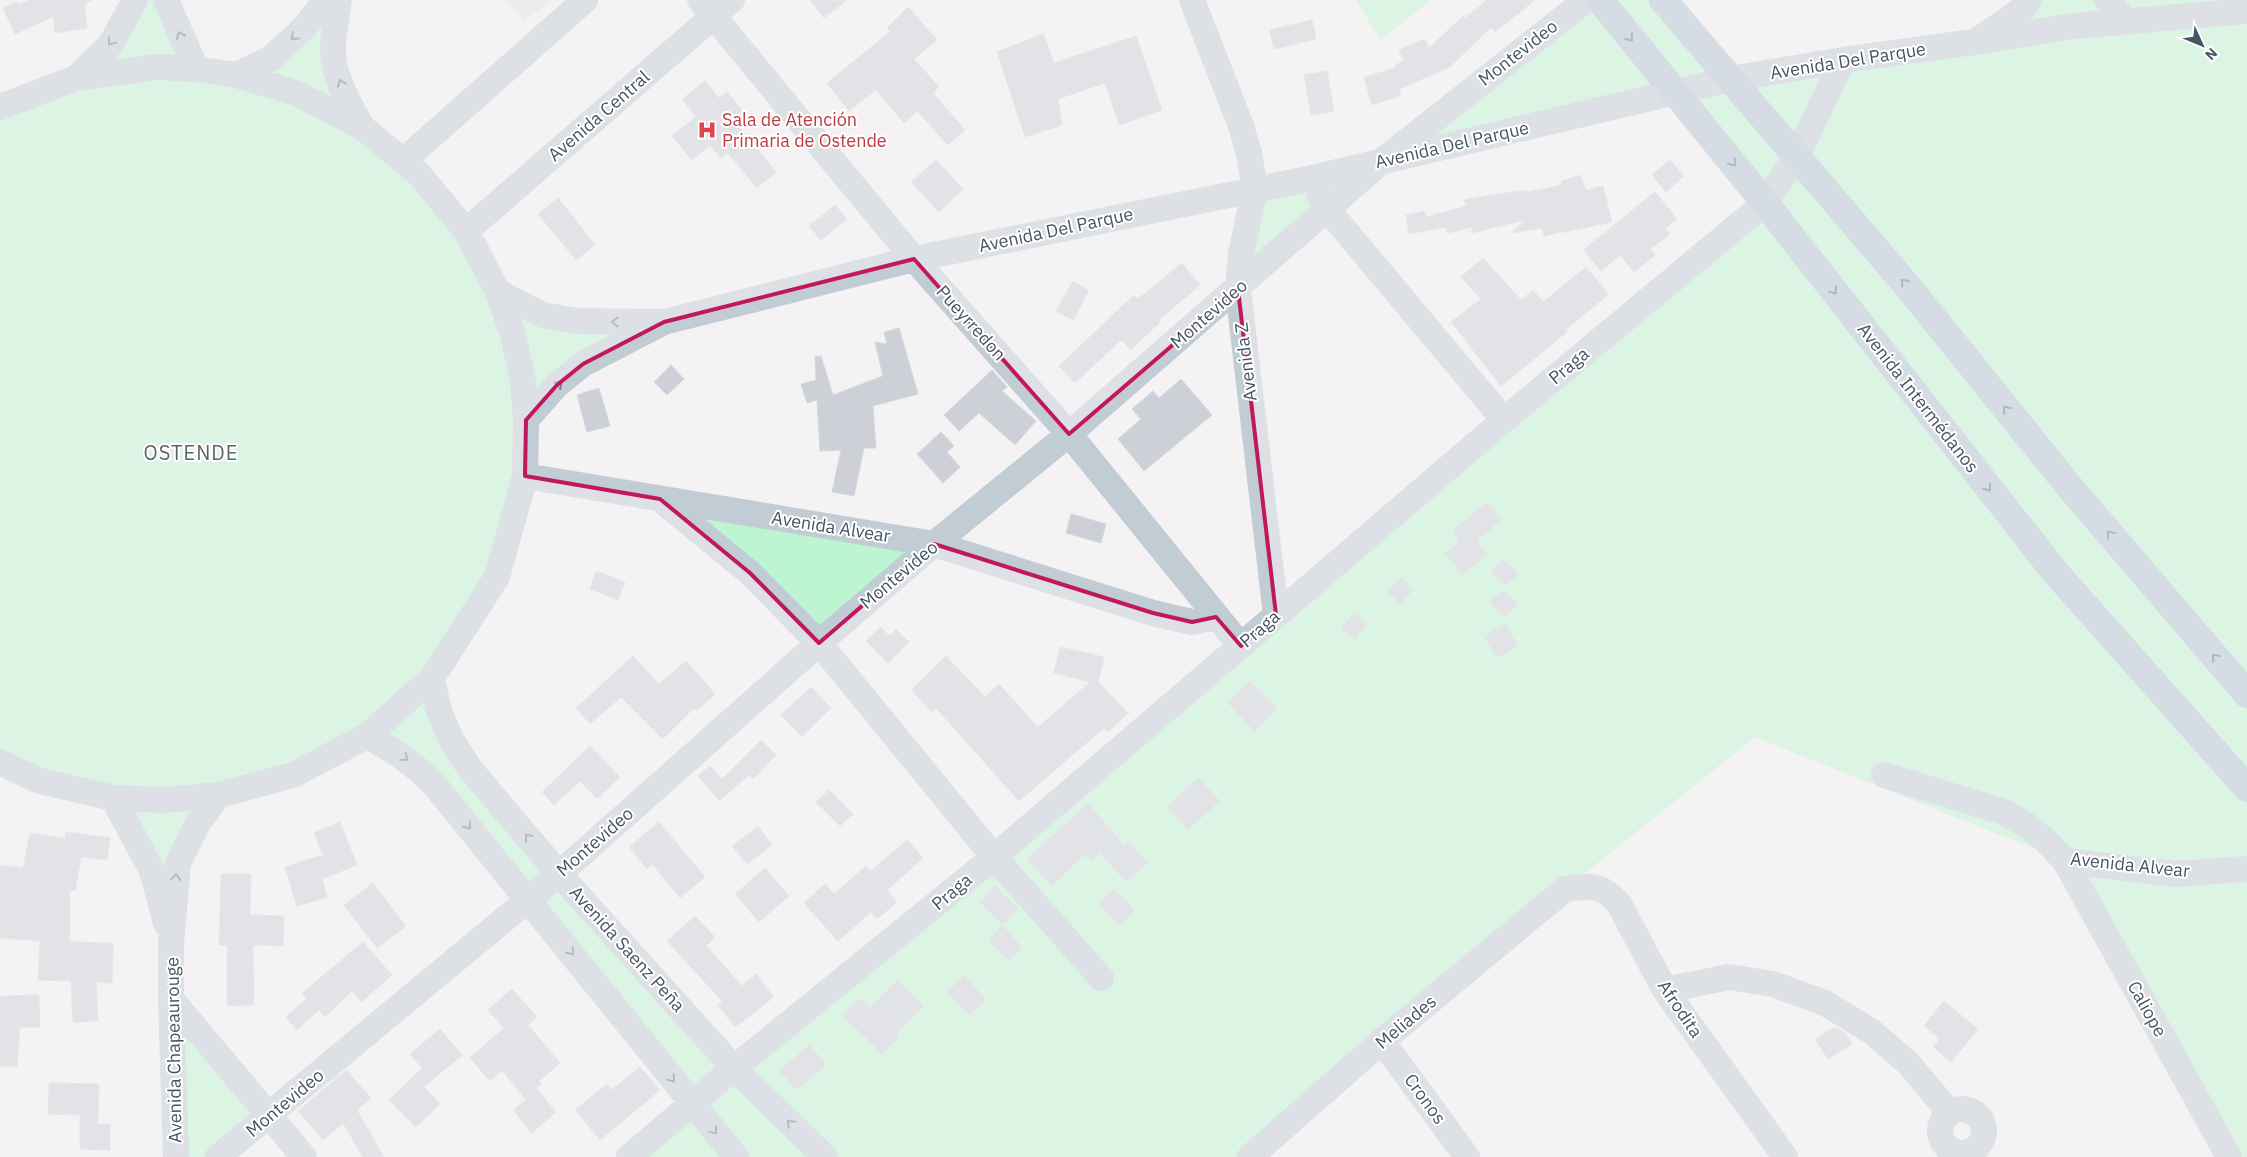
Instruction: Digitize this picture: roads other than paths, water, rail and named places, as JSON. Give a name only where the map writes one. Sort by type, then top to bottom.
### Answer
[{"type":"main road","name":"Avenida Intermédanos","points":[[1600,0],[1765,202],[2054,572],[2247,788]]},
{"type":"main road","points":[[1663,0],[1909,288],[2068,485],[2247,694]]},
{"type":"street","points":[[76,78],[111,44],[135,0]]},
{"type":"street","points":[[166,0],[196,69]]},
{"type":"street","points":[[236,75],[270,59],[304,28],[326,0]]},
{"type":"street","points":[[339,0],[334,34],[334,62],[340,83],[362,127]]},
{"type":"street","points":[[403,161],[584,0]]},
{"type":"street","name":"Avenida Z","points":[[1192,0],[1241,126],[1249,153],[1255,189],[1242,254],[1238,289],[1276,615]]},
{"type":"street","name":"Montevideo","points":[[218,1157],[270,1116],[559,874],[819,643],[934,544],[1069,434],[1382,162],[1586,0]]},
{"type":"street","points":[[1974,42],[2024,8],[2029,0]]},
{"type":"street","points":[[2107,0],[2125,21]]},
{"type":"street","name":"Avenida Central","points":[[466,231],[715,5]]},
{"type":"street","name":"Pueyrredon","points":[[715,5],[914,259],[1069,434],[1241,646]]},
{"type":"street","name":"Avenida Del Parque","points":[[526,420],[557,385],[583,364],[664,322],[914,259],[1382,162],[1676,94],[1731,79],[1843,60],[2074,26],[2247,11]]},
{"type":"street","name":"Praga","points":[[629,1157],[734,1068],[994,857],[1504,420],[1765,202],[1796,158],[1843,60]]},
{"type":"street","points":[[0,107],[76,78],[156,68],[196,69],[236,75],[296,93],[362,127],[419,174],[466,231],[498,292],[513,335],[523,381],[526,420],[525,476],[497,576],[432,678],[367,736],[293,775],[219,795],[166,800],[113,798],[37,780],[0,762]]},
{"type":"street","points":[[1308,178],[1328,210],[1504,420]]},
{"type":"street","name":"Avenida Del Parque","points":[[498,292],[542,315],[577,321],[664,322]]},
{"type":"street","name":"Avenida Alvear","points":[[525,476],[934,544],[1153,613],[1192,622],[1216,617]]},
{"type":"street","points":[[660,499],[750,573],[819,643],[994,857],[1101,978]]},
{"type":"street","name":"Avenida Saenz Peña","points":[[432,678],[439,712],[451,739],[465,761],[559,874],[734,1068],[825,1157]]},
{"type":"street","points":[[367,736],[399,753],[418,768],[528,899],[736,1157]]},
{"type":"street","name":"Avenida Alvear","points":[[1884,775],[2004,812],[2025,824],[2044,839],[2065,861],[2175,874],[2247,869]]},
{"type":"street","points":[[171,943],[178,863],[198,823],[219,795]]},
{"type":"street","points":[[113,798],[152,871],[171,943]]},
{"type":"street","name":"Caliope","points":[[2065,861],[2229,1157]]},
{"type":"street","name":"Afrodita","points":[[1565,889],[1591,886],[1609,892],[1619,904],[1665,990],[1786,1157]]},
{"type":"street","name":"Meliades","points":[[1250,1157],[1382,1041],[1565,889]]},
{"type":"street","name":"Avenida Chapeaurouge","points":[[171,943],[176,1157]]},
{"type":"street","points":[[1665,990],[1729,977],[1772,984],[1825,1003],[1872,1032],[1908,1063],[1950,1113]]},
{"type":"street","points":[[171,999],[304,1157]]},
{"type":"street","name":"Cronos","points":[[1382,1041],[1467,1157]]},
{"type":"place","name":"Sala de Atención Primaria de Ostende","points":[[707,130]]},
{"type":"district","name":"OSTENDE","points":[[191,453]]}]
